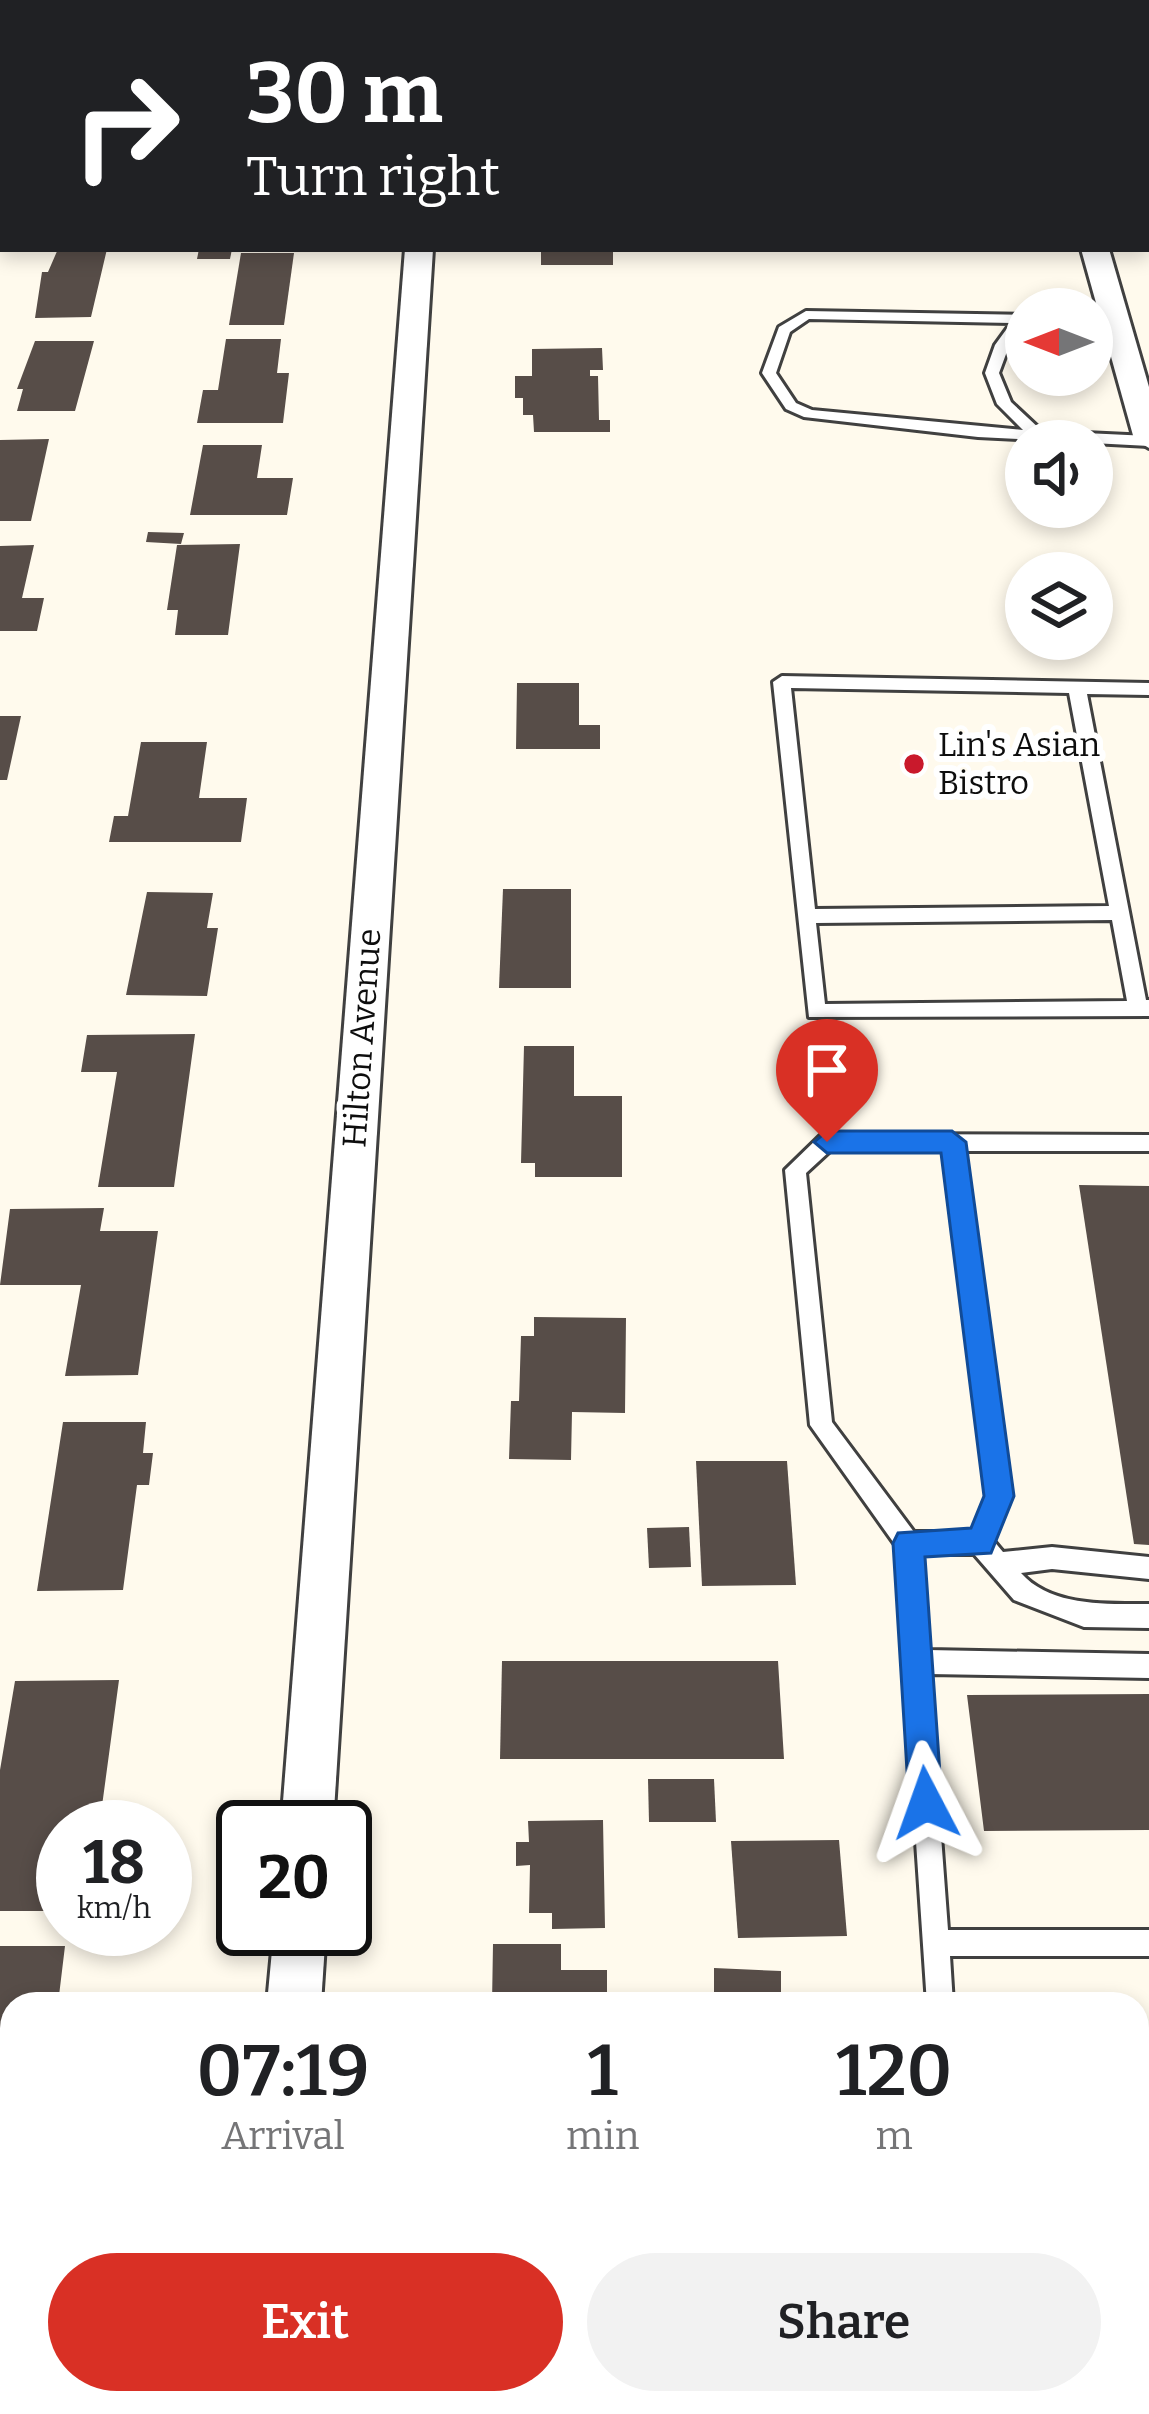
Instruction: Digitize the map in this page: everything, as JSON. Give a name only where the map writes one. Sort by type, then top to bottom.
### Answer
[{"type":"street","name":"Hilton Avenue","points":[[309,1800],[419,252]]},
{"type":"street","points":[[1095,252],[1100,288]]},
{"type":"street","points":[[1113,344],[1149,440]]},
{"type":"street","points":[[295,1992],[298,1956]]},
{"type":"lane","points":[[1005,319],[806,315],[784,330],[770,373],[791,406],[809,414],[1005,432]]},
{"type":"lane","points":[[1005,341],[992,373],[1004,404],[1022,420]]},
{"type":"lane","points":[[1113,438],[1149,440]]},
{"type":"lane","points":[[1077,688],[1117,913],[1143,1008],[816,1012],[782,682],[1149,689]]},
{"type":"lane","points":[[808,916],[1117,913]]},
{"type":"lane","points":[[939,1992],[908,1543],[821,1425],[795,1170],[827,1142],[1149,1143]]},
{"type":"lane","points":[[952,1142],[999,1496],[980,1543]]},
{"type":"lane","points":[[908,1543],[980,1543],[1022,1592],[1084,1615],[1149,1616]]},
{"type":"lane","points":[[999,1564],[1052,1558],[1149,1568]]},
{"type":"lane","points":[[916,1662],[1149,1666]]},
{"type":"lane","points":[[935,1943],[1149,1943]]},
{"type":"building","points":[[57,252],[106,252],[91,317],[35,318],[42,272],[48,272]]},
{"type":"building","points":[[198,252],[231,252],[230,259],[197,259]]},
{"type":"building","points":[[541,252],[613,252],[613,265],[541,265]]},
{"type":"building","points":[[241,253],[294,253],[284,325],[229,325]]},
{"type":"building","points":[[226,339],[281,339],[277,373],[289,373],[283,423],[197,423],[203,390],[218,390]]},
{"type":"building","points":[[35,341],[94,341],[75,411],[17,411],[23,389],[17,389]]},
{"type":"building","points":[[602,348],[603,370],[590,370],[590,376],[598,376],[599,420],[610,420],[610,432],[534,432],[533,415],[523,415],[523,398],[515,398],[515,376],[532,376],[532,349]]},
{"type":"building","points":[[49,439],[31,521],[0,521],[0,440]]},
{"type":"building","points":[[203,445],[262,445],[257,478],[293,478],[287,515],[190,515]]},
{"type":"building","points":[[148,532],[184,533],[181,544],[146,542]]},
{"type":"building","points":[[240,544],[228,635],[175,635],[178,610],[167,610],[177,545]]},
{"type":"building","points":[[34,545],[22,598],[44,598],[37,631],[0,631],[0,546]]},
{"type":"building","points":[[517,683],[579,683],[579,725],[600,725],[600,749],[516,749]]},
{"type":"building","points":[[0,716],[21,716],[7,780],[0,780]]},
{"type":"building","points":[[141,742],[207,742],[199,798],[247,798],[241,842],[109,842],[114,816],[128,816]]},
{"type":"building","points":[[503,889],[571,889],[571,988],[499,988]]},
{"type":"building","points":[[147,892],[213,893],[207,928],[218,928],[207,996],[126,995]]},
{"type":"building","points":[[195,1034],[174,1187],[98,1187],[117,1072],[81,1072],[87,1035]]},
{"type":"building","points":[[524,1046],[574,1046],[574,1096],[622,1096],[622,1177],[535,1177],[535,1163],[521,1163]]},
{"type":"building","points":[[1079,1185],[1149,1186],[1149,1545],[1134,1544]]},
{"type":"building","points":[[104,1208],[100,1231],[158,1231],[138,1375],[65,1376],[81,1285],[0,1285],[10,1209]]},
{"type":"building","points":[[534,1317],[626,1318],[625,1413],[572,1412],[571,1460],[509,1459],[511,1401],[519,1401],[521,1336],[534,1336]]},
{"type":"building","points":[[63,1422],[146,1422],[143,1453],[153,1453],[149,1485],[137,1485],[123,1590],[37,1591]]},
{"type":"building","points":[[696,1461],[787,1461],[796,1585],[702,1586]]},
{"type":"building","points":[[689,1527],[691,1567],[649,1568],[647,1528]]},
{"type":"building","points":[[502,1661],[778,1661],[784,1759],[500,1759]]},
{"type":"building","points":[[119,1680],[103,1800],[36,1800],[36,1911],[0,1911],[0,1770],[15,1681]]},
{"type":"building","points":[[1149,1694],[1149,1830],[984,1831],[967,1695]]},
{"type":"building","points":[[648,1779],[714,1779],[716,1822],[649,1822]]},
{"type":"building","points":[[603,1820],[605,1928],[552,1929],[552,1913],[529,1913],[530,1865],[516,1866],[516,1842],[529,1842],[528,1821]]},
{"type":"building","points":[[839,1840],[847,1936],[738,1938],[731,1841]]},
{"type":"building","points":[[493,1944],[561,1944],[561,1970],[607,1970],[607,1992],[492,1992]]},
{"type":"building","points":[[0,1946],[36,1946],[36,1956],[64,1956],[59,1992],[0,1992]]},
{"type":"building","points":[[714,1968],[781,1971],[781,1992],[714,1992]]},
{"type":"place","name":"Lin's Asian Bistro","points":[[914,764]]},
{"type":"route","points":[[827,1142],[952,1142],[999,1496],[980,1543],[908,1543],[926,1803]]}]
